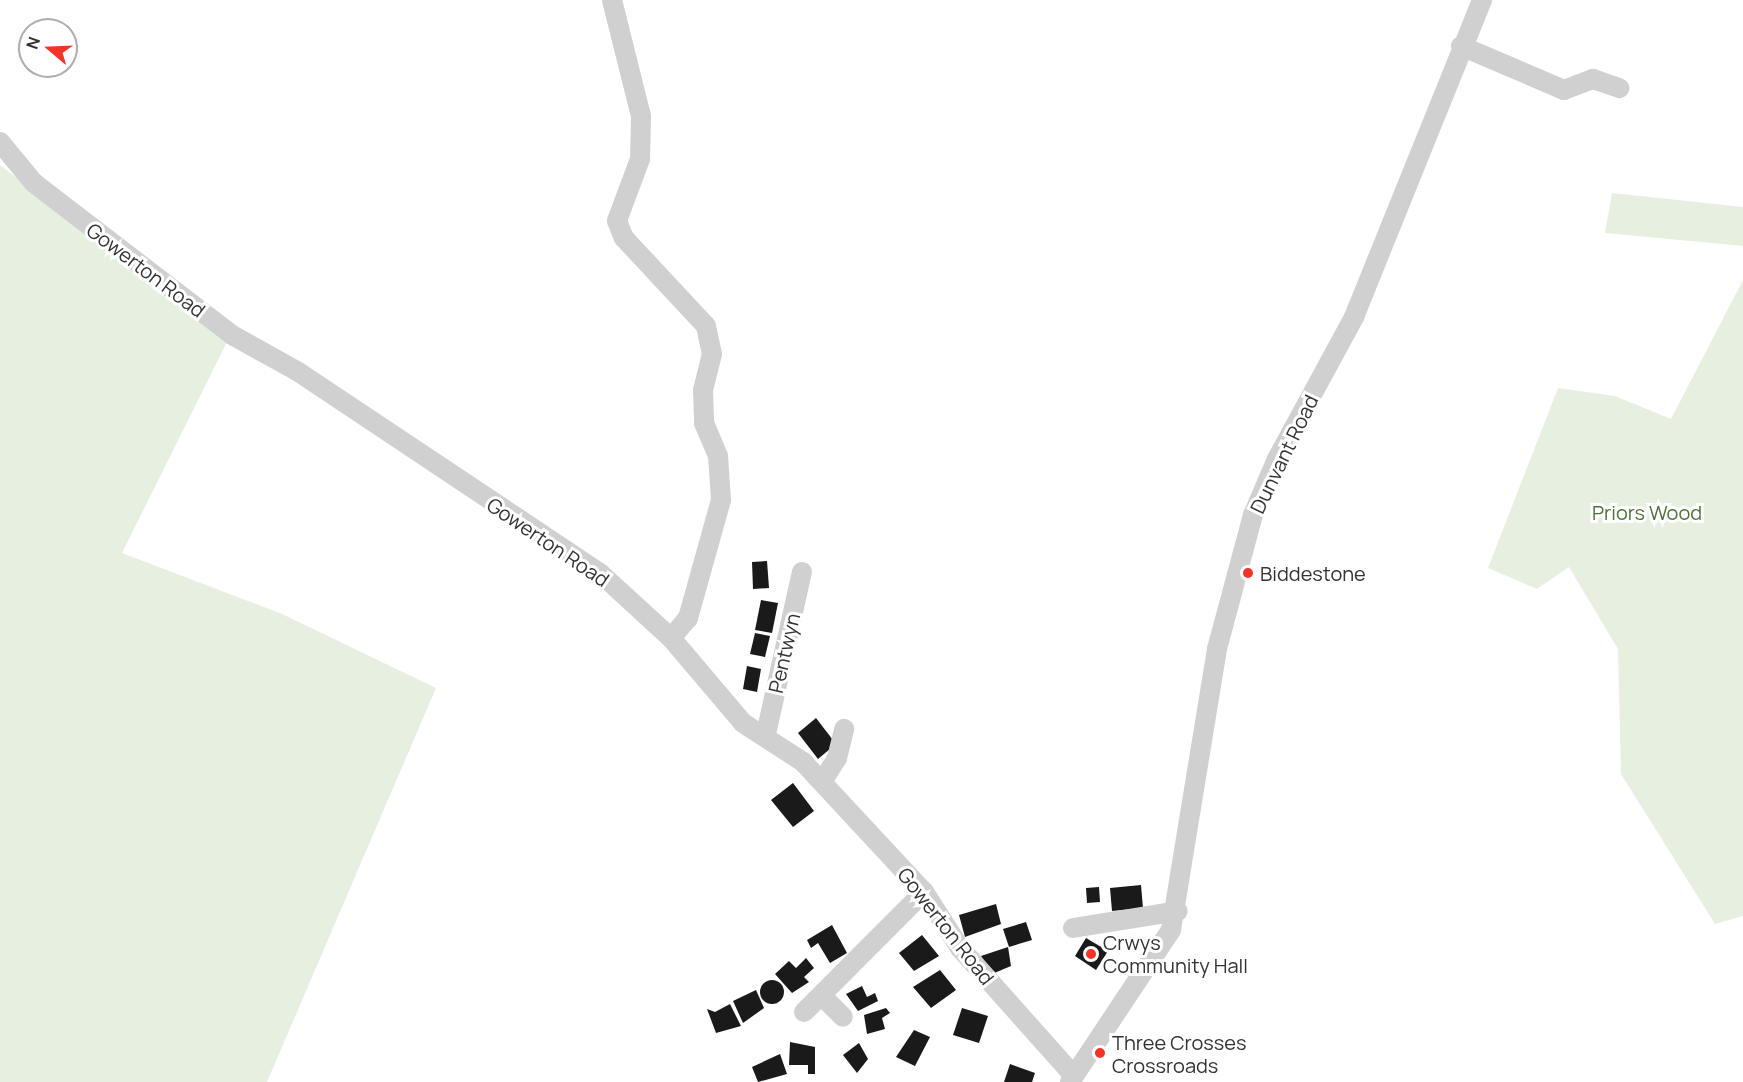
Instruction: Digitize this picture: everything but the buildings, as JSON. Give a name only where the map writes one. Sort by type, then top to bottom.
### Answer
[{"type":"street","points":[[612,0],[641,116],[640,159],[617,221],[624,238],[706,326],[712,354],[703,390],[704,423],[718,456],[721,500],[688,618],[671,638]]},
{"type":"street","name":"Dunvant Road","points":[[1071,1078],[1160,954],[1178,910],[1217,649],[1250,524],[1277,459],[1354,317],[1461,46],[1482,0]]},
{"type":"street","points":[[1461,46],[1564,90],[1593,79],[1619,88]]},
{"type":"street","name":"Gowerton Road","points":[[0,142],[33,183],[232,335],[297,371],[600,573],[671,638],[743,723],[766,734],[822,782],[924,892],[960,948],[1071,1078]]},
{"type":"street","name":"Pentwyn","points":[[766,734],[802,572]]},
{"type":"street","points":[[822,782],[837,758],[844,729]]},
{"type":"street","points":[[804,1012],[823,997],[924,892]]},
{"type":"street","points":[[1073,928],[1178,910]]},
{"type":"street","points":[[823,997],[843,1017]]},
{"type":"green space","points":[[0,165],[229,338],[122,553],[280,613],[436,688],[267,1082],[0,1082]]},
{"type":"green space","points":[[1612,193],[1743,207],[1743,246],[1605,233]]},
{"type":"green space","name":"Priors Wood","points":[[1743,280],[1743,916],[1715,924],[1621,774],[1618,649],[1569,567],[1537,589],[1488,568],[1558,388],[1615,396],[1671,419]]},
{"type":"place","name":"Biddestone","points":[[1248,573]]},
{"type":"place","name":"Crwys Community Hall","points":[[1091,954]]},
{"type":"place","name":"Three Crosses Crossroads","points":[[1100,1053]]}]
